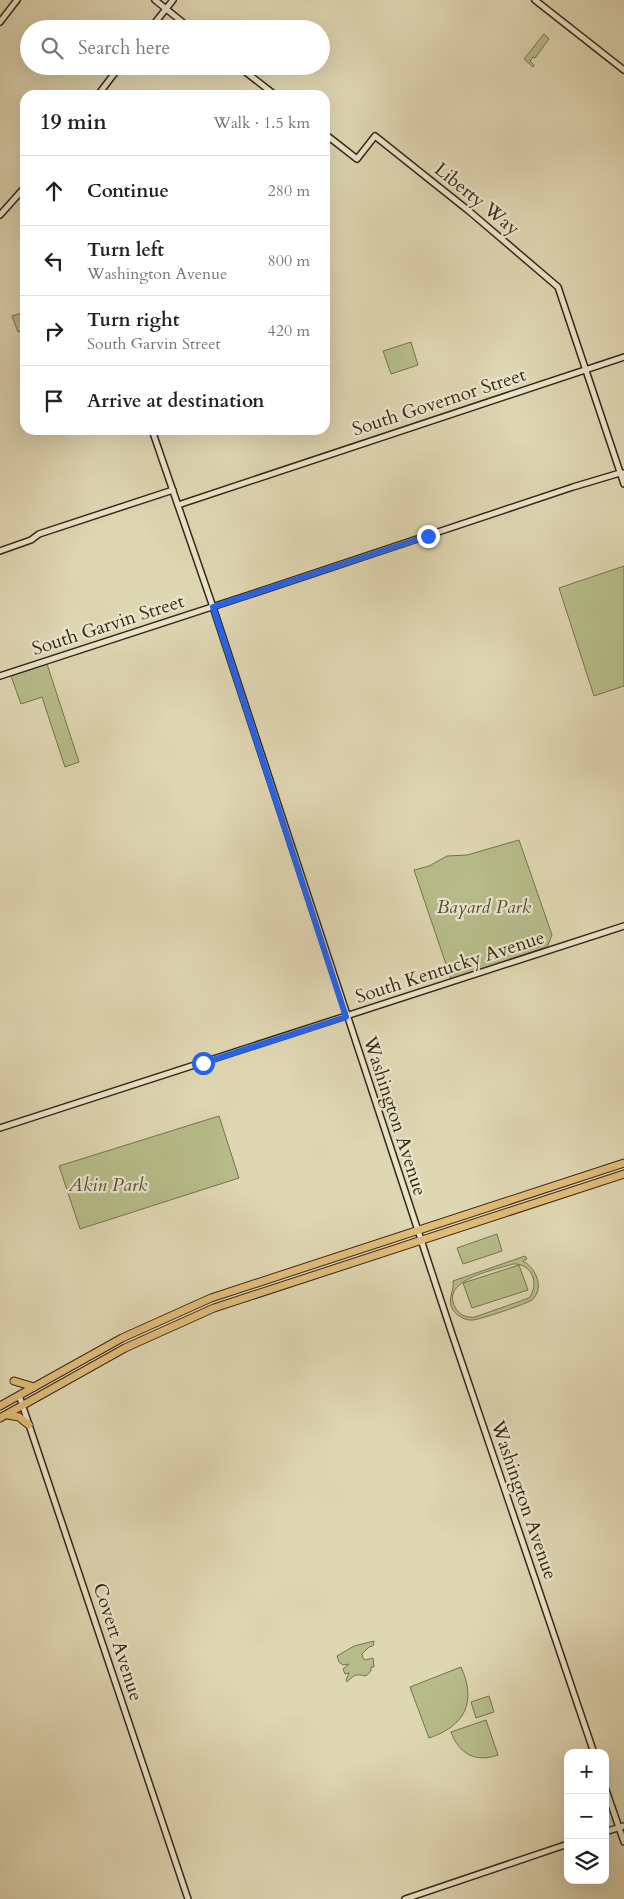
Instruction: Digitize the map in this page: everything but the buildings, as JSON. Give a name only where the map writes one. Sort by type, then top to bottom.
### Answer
[{"type":"highway","points":[[0,1406],[106,1346],[168,1316],[226,1292],[624,1163]]},
{"type":"highway","points":[[0,1418],[108,1357],[154,1334],[220,1306],[624,1174]]},
{"type":"highway","points":[[565,1182],[569,1182],[572,1186],[572,1190],[568,1192]]},
{"type":"highway","points":[[309,1265],[306,1267],[306,1272],[313,1275]]},
{"type":"highway","points":[[14,1381],[34,1387]]},
{"type":"highway","points":[[7,1414],[19,1417],[29,1424]]},
{"type":"street","points":[[0,22],[17,0]]},
{"type":"street","points":[[155,0],[180,20]]},
{"type":"street","points":[[157,20],[173,0]]},
{"type":"street","points":[[534,0],[624,70]]},
{"type":"street","points":[[102,90],[113,75]]},
{"type":"street","points":[[249,75],[269,90]]},
{"type":"street","name":"Liberty Way","points":[[330,138],[357,159],[375,136],[469,211],[558,287],[586,370]]},
{"type":"street","points":[[0,216],[20,193]]},
{"type":"street","name":"South Governor Street","points":[[178,505],[624,357]]},
{"type":"street","points":[[586,370],[622,473],[624,484]]},
{"type":"street","name":"Washington Avenue","points":[[154,435],[213,607],[417,1230],[593,1749]]},
{"type":"street","name":"South Garvin Street","points":[[0,676],[622,473]]},
{"type":"street","points":[[0,551],[31,540],[39,534],[173,490]]},
{"type":"street","name":"South Kentucky Avenue","points":[[0,1128],[624,926]]},
{"type":"street","name":"Covert Avenue","points":[[20,1395],[188,1899]]},
{"type":"street","points":[[608,1794],[622,1827],[624,1842]]},
{"type":"street","points":[[609,1831],[622,1827]]},
{"type":"street","points":[[405,1899],[564,1845]]},
{"type":"green space","points":[[544,34],[549,39],[535,58],[533,57],[530,61],[534,65],[533,67],[524,59]]},
{"type":"green space","points":[[20,314],[20,331],[18,332],[12,316]]},
{"type":"green space","points":[[411,342],[418,365],[391,374],[383,351]]},
{"type":"green space","points":[[624,566],[624,686],[594,696],[559,588]]},
{"type":"green space","points":[[47,664],[79,762],[65,767],[42,697],[21,704],[11,676]]},
{"type":"green space","name":"Bayard Park","points":[[519,840],[552,935],[547,947],[451,979],[414,870],[429,866],[447,856],[467,855]]},
{"type":"green space","name":"Akin Park","points":[[219,1116],[239,1178],[80,1229],[59,1166]]},
{"type":"green space","points":[[497,1234],[502,1251],[463,1264],[457,1248]]},
{"type":"green space","points":[[525,1256],[527,1259],[523,1261],[535,1273],[538,1290],[532,1300],[528,1302],[470,1320],[459,1316],[451,1306],[450,1299],[453,1281]],"holes":[[[513,1264],[520,1265],[529,1271],[534,1281],[534,1287],[529,1298],[475,1317],[463,1315],[457,1310],[452,1297],[455,1289],[462,1283],[483,1273]]]},
{"type":"green space","points":[[519,1265],[528,1290],[472,1308],[463,1283]]},
{"type":"green space","points":[[374,1641],[373,1646],[369,1647],[362,1654],[365,1660],[373,1658],[374,1667],[371,1667],[371,1671],[366,1676],[356,1675],[347,1682],[349,1673],[345,1674],[343,1669],[349,1664],[343,1665],[339,1662],[337,1656],[354,1646]]},
{"type":"green space","points":[[461,1667],[468,1691],[464,1711],[451,1727],[429,1738],[410,1687]]},
{"type":"green space","points":[[489,1696],[494,1712],[476,1718],[471,1702]]},
{"type":"green space","points":[[486,1720],[498,1755],[482,1758],[469,1755],[454,1740],[451,1732]]},
{"type":"route","points":[[203,1063],[346,1017],[213,607],[428,536]]}]
